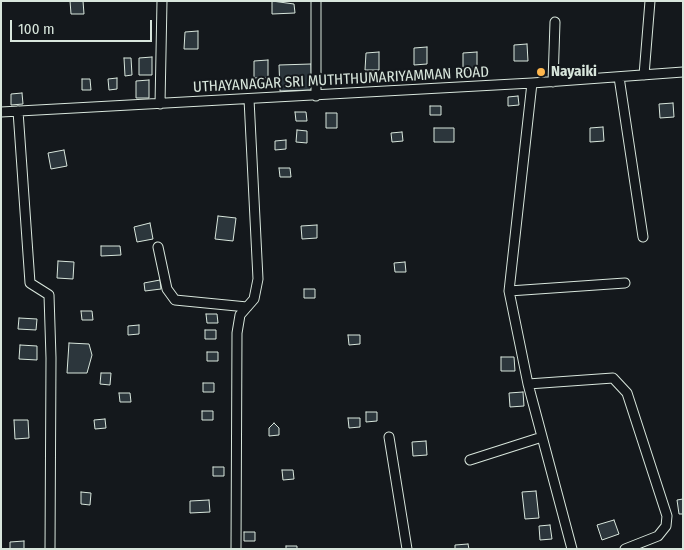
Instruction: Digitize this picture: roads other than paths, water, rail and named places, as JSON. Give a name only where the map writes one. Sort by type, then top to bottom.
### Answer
[{"type":"street","points":[[160,104],[162,1]]},
{"type":"street","points":[[316,1],[316,96]]},
{"type":"street","points":[[644,75],[650,1]]},
{"type":"street","points":[[553,82],[555,22]]},
{"type":"street","name":"UTHAYANAGAR SRI MUTHTHUMARIYAMMAN ROAD","points":[[1,112],[249,100],[553,82],[683,72]]},
{"type":"street","points":[[619,77],[643,237]]},
{"type":"street","points":[[532,83],[509,290],[528,384],[572,549]]},
{"type":"street","points":[[236,549],[237,333],[240,315],[254,299],[258,279],[249,100]]},
{"type":"street","points":[[18,111],[30,283],[49,295],[51,358],[50,549]]},
{"type":"street","points":[[158,247],[167,289],[175,300],[247,307]]},
{"type":"street","points":[[509,290],[625,284]]},
{"type":"street","points":[[528,384],[613,378],[626,392],[667,516],[666,526],[658,536],[625,549]]},
{"type":"street","points":[[389,437],[407,549]]},
{"type":"street","points":[[470,460],[542,437]]},
{"type":"place","name":"Nayaiki","points":[[541,72]]}]
